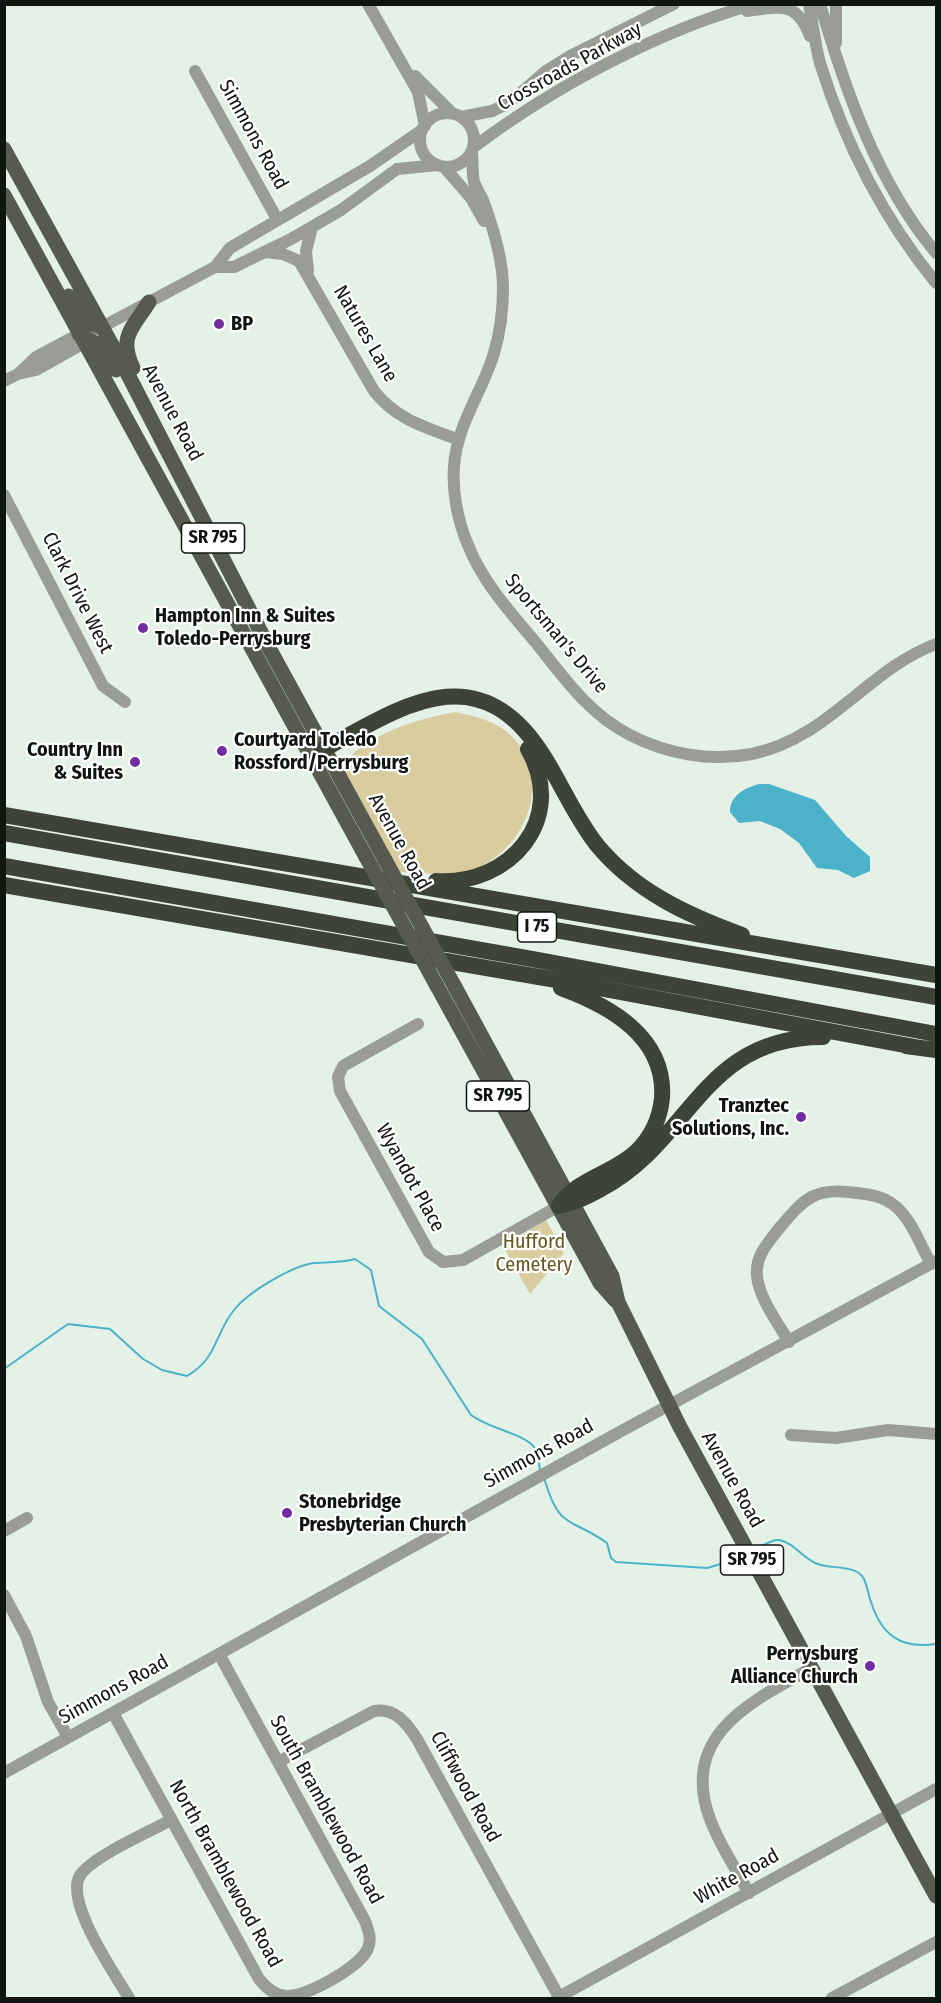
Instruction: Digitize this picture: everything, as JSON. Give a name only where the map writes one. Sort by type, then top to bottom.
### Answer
[{"type":"highway","points":[[322,756],[408,705],[430,698],[464,696],[486,702],[516,720],[531,737],[584,827],[630,878],[688,914],[794,952]]},
{"type":"highway","points":[[322,756],[413,713],[435,706],[457,705],[490,713],[510,725],[530,750],[540,783],[540,806],[528,838],[514,856],[486,875],[446,882],[342,872]]},
{"type":"highway","points":[[4,815],[936,975]]},
{"type":"highway","name":"I 75","points":[[4,832],[936,997]]},
{"type":"highway","name":"I 75","points":[[4,867],[532,959],[936,1034]]},
{"type":"highway","points":[[4,885],[915,1047]]},
{"type":"highway","points":[[520,975],[577,994],[626,1022],[650,1047],[662,1079],[659,1113],[644,1143],[618,1165],[567,1200]]},
{"type":"highway","points":[[567,1200],[639,1166],[713,1079],[755,1050],[788,1039],[822,1037],[936,1050]]},
{"type":"main road","name":"Avenue Road","points":[[4,149],[90,336],[322,756],[385,860],[455,987],[567,1200],[600,1282],[618,1302],[669,1406],[936,1896]]},
{"type":"main road","name":"Avenue Road","points":[[4,195],[90,336],[170,453],[322,756],[366,857],[437,986],[567,1200]]},
{"type":"main road","points":[[26,233],[86,322],[90,336]]},
{"type":"main road","points":[[149,302],[129,332],[126,345],[130,361],[154,406],[170,453]]},
{"type":"street","points":[[368,4],[418,92],[423,128],[421,148],[426,157],[441,166]]},
{"type":"street","name":"Crossroads Parkway","points":[[457,115],[492,111],[508,103],[546,71],[570,56],[674,4]]},
{"type":"street","points":[[722,15],[736,4]]},
{"type":"street","name":"Crossroads Parkway","points":[[473,150],[505,123],[610,64],[682,30],[756,4]]},
{"type":"street","points":[[808,4],[820,61]]},
{"type":"street","points":[[820,4],[836,59],[861,126],[894,193],[936,253]]},
{"type":"street","points":[[836,4],[836,59]]},
{"type":"street","points":[[722,15],[782,8],[793,10],[805,24],[845,132],[875,195],[936,283]]},
{"type":"street","points":[[215,267],[234,267],[312,227],[341,210],[398,169],[458,166],[473,150],[473,131],[394,52]]},
{"type":"street","name":"Simmons Road","points":[[195,71],[277,219]]},
{"type":"street","points":[[4,381],[18,374],[36,357],[90,336],[215,267],[231,249],[277,219],[370,166],[423,128],[434,116],[457,115]]},
{"type":"street","name":"Sportsman's Drive","points":[[473,150],[474,183],[483,201],[498,249],[503,286],[501,319],[494,354],[457,439],[454,468],[455,494],[467,544],[480,571],[500,601],[583,700],[628,734],[656,748],[704,757],[750,754],[770,749],[808,733],[894,666],[936,644]]},
{"type":"street","name":"Sportsman's Drive","points":[[441,166],[471,198],[498,249]]},
{"type":"street","name":"Natures Lane","points":[[309,275],[306,251],[312,227]]},
{"type":"street","name":"Natures Lane","points":[[265,252],[292,257],[299,261],[374,391],[386,405],[411,423],[457,439]]},
{"type":"street","name":"Clark Drive West","points":[[4,495],[103,686],[125,702]]},
{"type":"street","name":"Wyandot Place","points":[[418,1024],[343,1066],[338,1083],[340,1091],[429,1252],[443,1262],[463,1260],[567,1200]]},
{"type":"street","points":[[789,1342],[759,1286],[757,1267],[760,1255],[769,1241],[797,1207],[812,1195],[824,1191],[840,1190],[872,1195],[889,1201],[902,1214],[934,1263]]},
{"type":"street","name":"Simmons Road","points":[[4,1773],[669,1406],[934,1263]]},
{"type":"street","points":[[791,1435],[836,1438],[888,1430],[936,1434]]},
{"type":"street","points":[[4,1531],[27,1518]]},
{"type":"street","points":[[4,1595],[26,1636],[48,1702],[68,1737]]},
{"type":"street","name":"South Bramblewood Road","points":[[219,1654],[370,1935],[364,1955],[336,1976]]},
{"type":"street","points":[[749,1893],[710,1820],[704,1788],[707,1758],[719,1732],[734,1714],[812,1668]]},
{"type":"street","name":"Cliffwood Road","points":[[278,1762],[374,1711],[386,1710],[404,1720],[417,1739],[558,1998]]},
{"type":"street","name":"North Bramblewood Road","points":[[113,1713],[248,1960],[266,1987],[278,1995],[294,1996],[336,1976]]},
{"type":"street","name":"White Road","points":[[558,1998],[936,1789]]},
{"type":"street","points":[[129,1998],[82,1916],[75,1886],[81,1874],[94,1863],[171,1820]]},
{"type":"street","points":[[832,1998],[936,1942]]},
{"type":"green space","points":[[456,712],[480,718],[503,729],[521,747],[530,768],[532,791],[528,813],[517,834],[502,852],[482,865],[452,874],[399,872],[339,768],[362,746],[392,730],[424,719]]},
{"type":"green space","name":"Hufford Cemetery","points":[[546,1220],[564,1253],[530,1294],[503,1246]]},
{"type":"water","points":[[759,784],[769,784],[815,800],[846,836],[870,857],[870,871],[854,878],[838,870],[817,868],[799,843],[780,829],[760,821],[739,823],[730,812],[732,801],[743,790]]},
{"type":"waterway","points":[[4,1369],[68,1324],[110,1329],[143,1359],[162,1370],[187,1376],[205,1362],[228,1319],[249,1295],[283,1274],[305,1265],[355,1259],[371,1270],[379,1306],[422,1339],[471,1415],[529,1442],[536,1452],[540,1470]]},
{"type":"waterway","points":[[545,1481],[550,1497],[562,1516],[607,1543],[611,1558],[616,1562],[707,1568],[738,1559]]},
{"type":"waterway","points":[[758,1548],[771,1541],[779,1540],[790,1544],[813,1562],[823,1566],[853,1570],[865,1581],[876,1614],[887,1632],[903,1642],[936,1644]]},
{"type":"place","name":"BP","points":[[219,324]]},
{"type":"place","name":"Hampton Inn & Suites Toledo-Perrysburg","points":[[143,628]]},
{"type":"place","name":"Courtyard Toledo Rossford/Perrysburg","points":[[222,751]]},
{"type":"place","name":"Country Inn & Suites","points":[[135,762]]},
{"type":"place","name":"Tranztec Solutions, Inc.","points":[[801,1117]]},
{"type":"place","name":"Stonebridge Presbyterian Church","points":[[287,1513]]},
{"type":"place","name":"Perrysburg Alliance Church","points":[[870,1666]]}]
